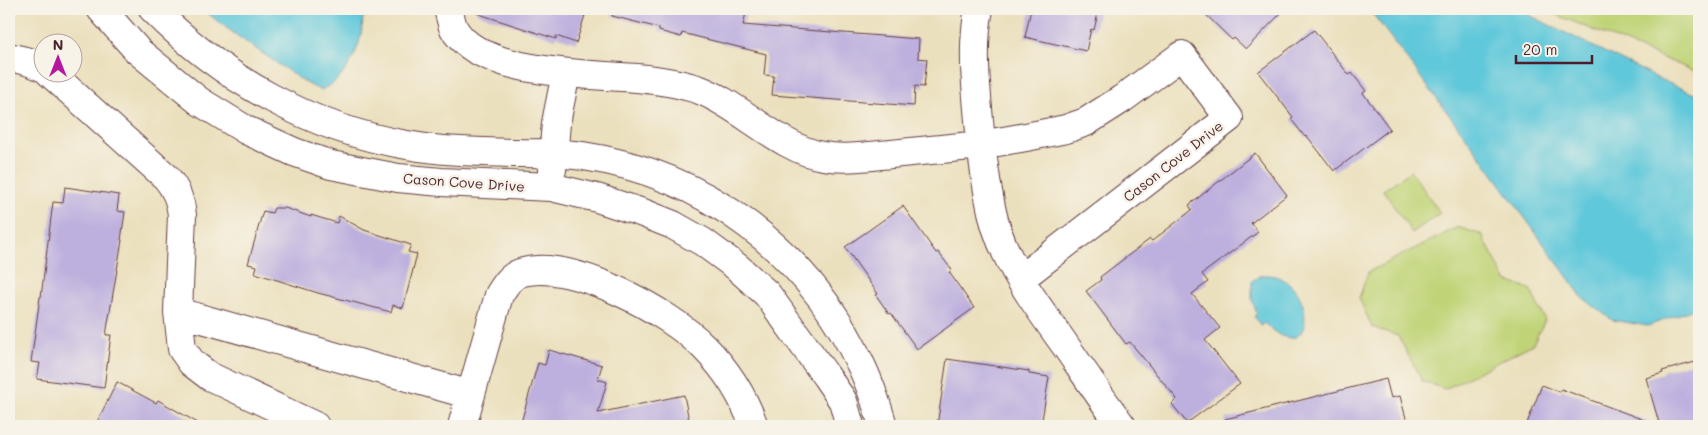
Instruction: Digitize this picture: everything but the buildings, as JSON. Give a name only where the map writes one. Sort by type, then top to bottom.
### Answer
[{"type":"street","name":"Cason Cove Drive","points":[[101,9],[138,51],[199,101],[246,130],[294,152],[331,165],[398,178],[551,187],[597,198],[643,213],[674,226],[703,242],[737,267],[766,294],[843,402],[850,426]]},
{"type":"street","points":[[153,9],[175,31],[219,64],[271,98],[324,122],[367,136],[408,146],[482,152],[582,156],[633,167],[683,185],[719,204],[752,226],[782,252],[807,280],[836,320],[860,362],[883,426]]},
{"type":"street","name":"Cason Cove Drive","points":[[448,9],[454,28],[468,44],[486,55],[511,64],[566,73],[654,80],[700,90],[792,145],[820,156],[868,156],[981,145],[1066,129],[1086,122],[1122,99],[1182,55],[1229,118],[1020,279]]},
{"type":"street","points":[[979,9],[975,33],[975,53],[981,145],[988,194],[996,227],[1008,258],[1020,279],[1118,425]]},
{"type":"street","points":[[9,57],[32,63]]},
{"type":"street","points":[[551,187],[556,123],[566,73]]},
{"type":"street","points":[[60,82],[166,177],[174,187],[180,201],[182,215],[178,312],[182,349],[192,363],[209,376],[315,426]]},
{"type":"street","points":[[462,426],[498,295],[508,280],[522,272],[544,270],[569,274],[602,284],[635,298],[670,319],[702,345],[726,371],[746,404],[754,426]]},
{"type":"street","points":[[178,312],[471,395]]},
{"type":"green space","points":[[1542,9],[1699,9],[1699,73]]},
{"type":"green space","points":[[1411,171],[1440,213],[1412,233],[1383,190]]},
{"type":"green space","points":[[1458,227],[1482,235],[1506,281],[1530,289],[1545,320],[1533,344],[1445,389],[1422,381],[1398,336],[1372,327],[1359,298],[1368,272]]},
{"type":"water","points":[[202,9],[362,9],[363,18],[357,48],[348,67],[335,82],[321,90],[311,86]]},
{"type":"water","points":[[1369,9],[1517,9],[1657,78],[1699,96],[1699,307],[1648,326],[1612,320],[1582,297],[1481,157]]},
{"type":"water","points":[[1261,275],[1280,278],[1294,288],[1302,302],[1305,317],[1303,330],[1295,337],[1282,336],[1264,323],[1261,326],[1254,316],[1257,314],[1252,300],[1252,281]]}]
